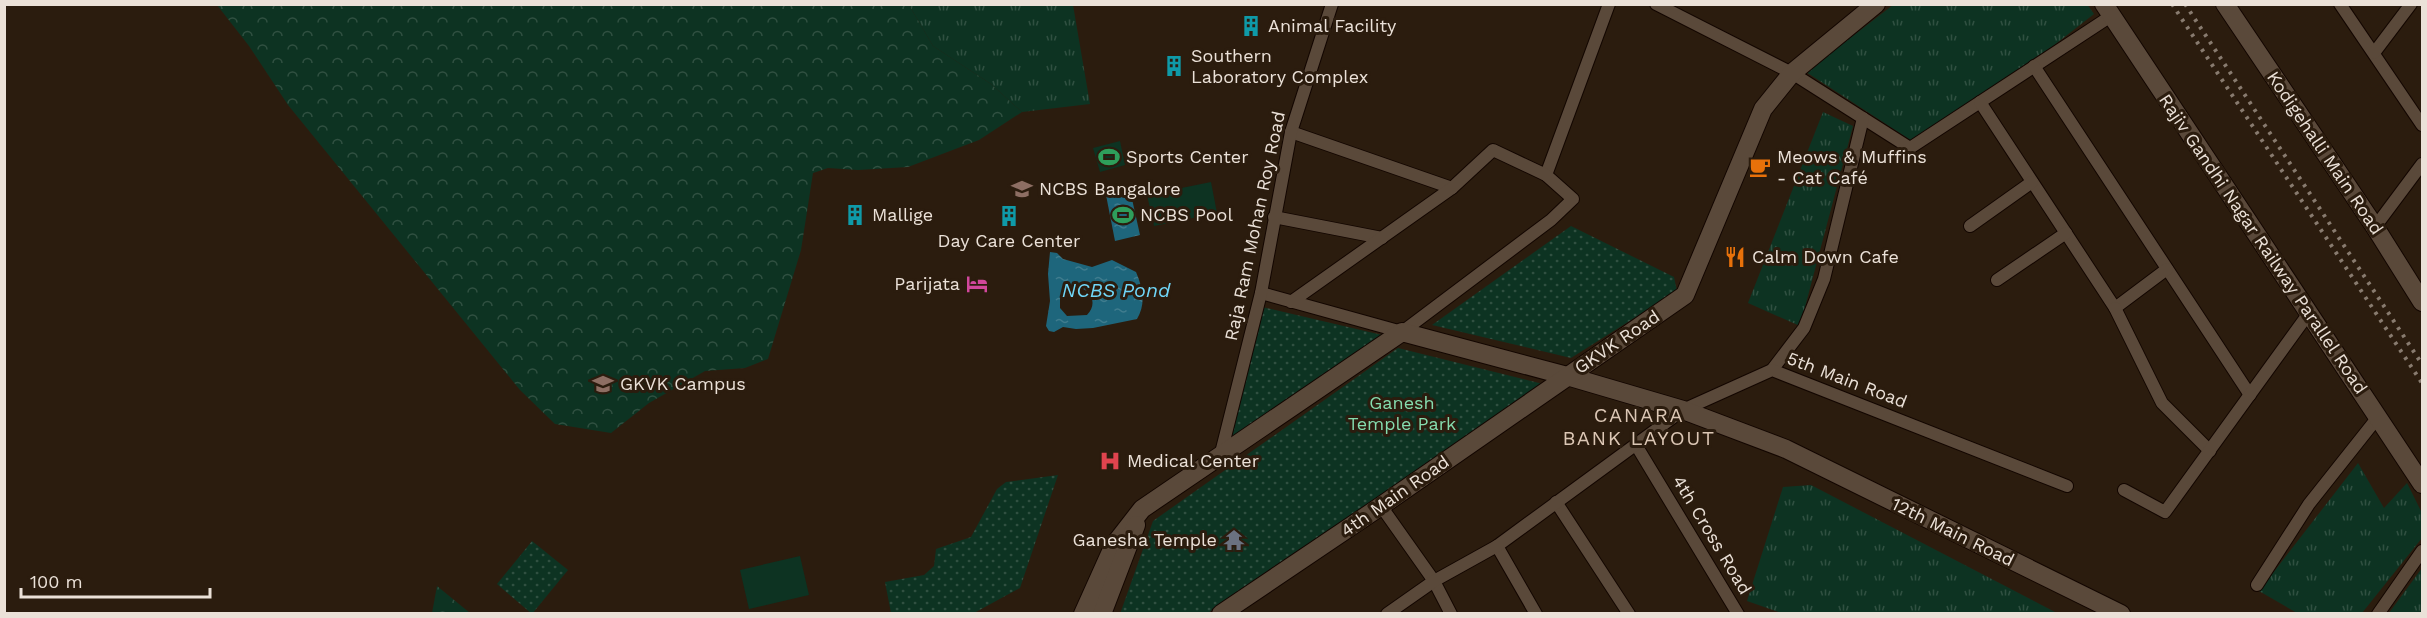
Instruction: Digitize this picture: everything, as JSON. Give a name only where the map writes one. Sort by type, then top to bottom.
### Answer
[{"type":"main road","name":"GKVK Road","points":[[1402,332],[1567,376],[1685,295],[1763,109],[1792,73],[1875,4]]},
{"type":"main road","name":"Kodigehalli Main Road","points":[[2225,4],[2375,227],[2422,302]]},
{"type":"main road","name":"Rajiv Gandhi Nagar Railway Parallel Road","points":[[2107,10],[2422,484]]},
{"type":"main road","points":[[1083,614],[1114,545],[1142,509],[1402,332]]},
{"type":"main road","name":"12th Main Road","points":[[1567,376],[1683,410],[1786,449],[2121,614]]},
{"type":"main road","name":"4th Main Road","points":[[1221,614],[1567,376]]},
{"type":"main road","points":[[1102,614],[1142,509]]},
{"type":"street","name":"Raja Ram Mohan Roy Road","points":[[1220,457],[1261,293],[1291,132],[1332,4]]},
{"type":"street","points":[[1546,175],[1609,4]]},
{"type":"street","points":[[2340,4],[2422,125]]},
{"type":"street","points":[[2374,53],[2411,4]]},
{"type":"street","points":[[1662,6],[1792,73],[1910,148],[2034,66],[2107,10]]},
{"type":"street","points":[[2034,66],[2250,395]]},
{"type":"street","points":[[1980,102],[2115,308],[2162,403],[2210,451]]},
{"type":"street","points":[[1772,370],[1804,327],[1824,279],[1863,118]]},
{"type":"street","points":[[1291,132],[1452,188]]},
{"type":"street","points":[[1261,293],[1292,302],[1402,332],[1551,220],[1573,199],[1546,175],[1492,150],[1452,188],[1292,302]]},
{"type":"street","points":[[2375,227],[2422,164]]},
{"type":"street","points":[[1970,226],[2032,182]]},
{"type":"street","points":[[1274,217],[1382,238]]},
{"type":"street","points":[[1997,280],[2066,233]]},
{"type":"street","points":[[2115,308],[2167,270]]},
{"type":"street","points":[[2124,490],[2165,512],[2309,313]]},
{"type":"street","name":"5th Main Road","points":[[1387,614],[1434,581],[1497,546],[1683,410],[1772,370],[2067,486]]},
{"type":"street","points":[[2257,585],[2309,504],[2378,417]]},
{"type":"street","name":"4th Cross Road","points":[[1636,445],[1738,614]]},
{"type":"street","points":[[1556,502],[1629,614]]},
{"type":"street","points":[[1381,506],[1434,581],[1451,614]]},
{"type":"street","points":[[1497,546],[1536,614]]},
{"type":"street","points":[[2378,614],[2422,551]]},
{"type":"green space","points":[[2087,4],[2094,14],[2053,46],[1912,141],[1806,72],[1893,5]]},
{"type":"green space","points":[[217,5],[909,5],[933,46],[991,84],[1022,112],[979,140],[908,167],[858,170],[828,168],[813,173],[801,250],[768,359],[745,368],[705,371],[649,403],[611,433],[555,424],[520,390],[288,105],[249,46]]},
{"type":"green space","points":[[909,5],[1073,5],[1090,104],[1022,112],[991,84],[933,46]]},
{"type":"green space","points":[[1823,112],[1853,126],[1800,326],[1748,303]]},
{"type":"green space","name":"Sports Center","points":[[1120,141],[1125,165],[1100,172],[1093,148]]},
{"type":"green space","points":[[1211,182],[1217,213],[1154,226],[1147,195]]},
{"type":"green space","points":[[1571,226],[1674,277],[1677,291],[1571,358],[1432,325]]},
{"type":"green space","points":[[1262,307],[1382,335],[1236,437],[1227,436]]},
{"type":"green space","name":"Ganesh Temple Park","points":[[1398,348],[1543,384],[1208,613],[1120,614],[1153,521]]},
{"type":"green space","points":[[2358,463],[2384,508],[2407,483],[2422,513],[2422,538],[2362,613],[2297,613],[2259,591]]},
{"type":"green space","points":[[1058,475],[1020,588],[974,613],[891,613],[885,582],[924,575],[934,566],[936,549],[971,537],[997,489],[1006,482]]},
{"type":"green space","points":[[1811,485],[2057,613],[1784,614],[1747,601],[1783,487]]},
{"type":"green space","points":[[532,541],[568,570],[532,614],[497,584]]},
{"type":"green space","points":[[800,556],[809,595],[749,609],[740,570]]},
{"type":"green space","points":[[2422,568],[2422,613],[2389,613]]},
{"type":"green space","points":[[437,586],[470,613],[432,613]]},
{"type":"water","name":"NCBS Pool","points":[[1130,190],[1140,235],[1115,241],[1106,195]]},
{"type":"water","name":"NCBS Pond","points":[[1050,252],[1057,253],[1063,259],[1092,267],[1112,260],[1136,272],[1142,296],[1142,308],[1137,319],[1093,328],[1063,327],[1054,332],[1049,331],[1046,326],[1050,301],[1048,274]],"holes":[[[1081,288],[1089,292],[1092,304],[1087,315],[1067,316],[1060,308],[1060,299],[1066,290]]]},
{"type":"railway","points":[[2172,4],[2422,383]]},
{"type":"railway","points":[[2185,4],[2422,364]]},
{"type":"place","name":"Animal Facility","points":[[1251,26]]},
{"type":"place","name":"Southern Laboratory Complex","points":[[1174,66]]},
{"type":"place","name":"Sports Center","points":[[1109,157]]},
{"type":"place","name":"Meows & Muffins - Cat Café","points":[[1760,167]]},
{"type":"place","name":"NCBS Bangalore","points":[[1022,189]]},
{"type":"place","name":"Mallige","points":[[855,215]]},
{"type":"place","name":"NCBS Pool","points":[[1123,215]]},
{"type":"place","name":"Day Care Center","points":[[1009,216]]},
{"type":"place","name":"Calm Down Cafe","points":[[1735,257]]},
{"type":"place","name":"Parijata","points":[[977,284]]},
{"type":"place","name":"GKVK Campus","points":[[603,384]]},
{"type":"place","name":"Medical Center","points":[[1110,461]]},
{"type":"place","name":"Ganesha Temple","points":[[1234,540]]},
{"type":"district","name":"CANARA BANK LAYOUT","points":[[1639,426]]}]
